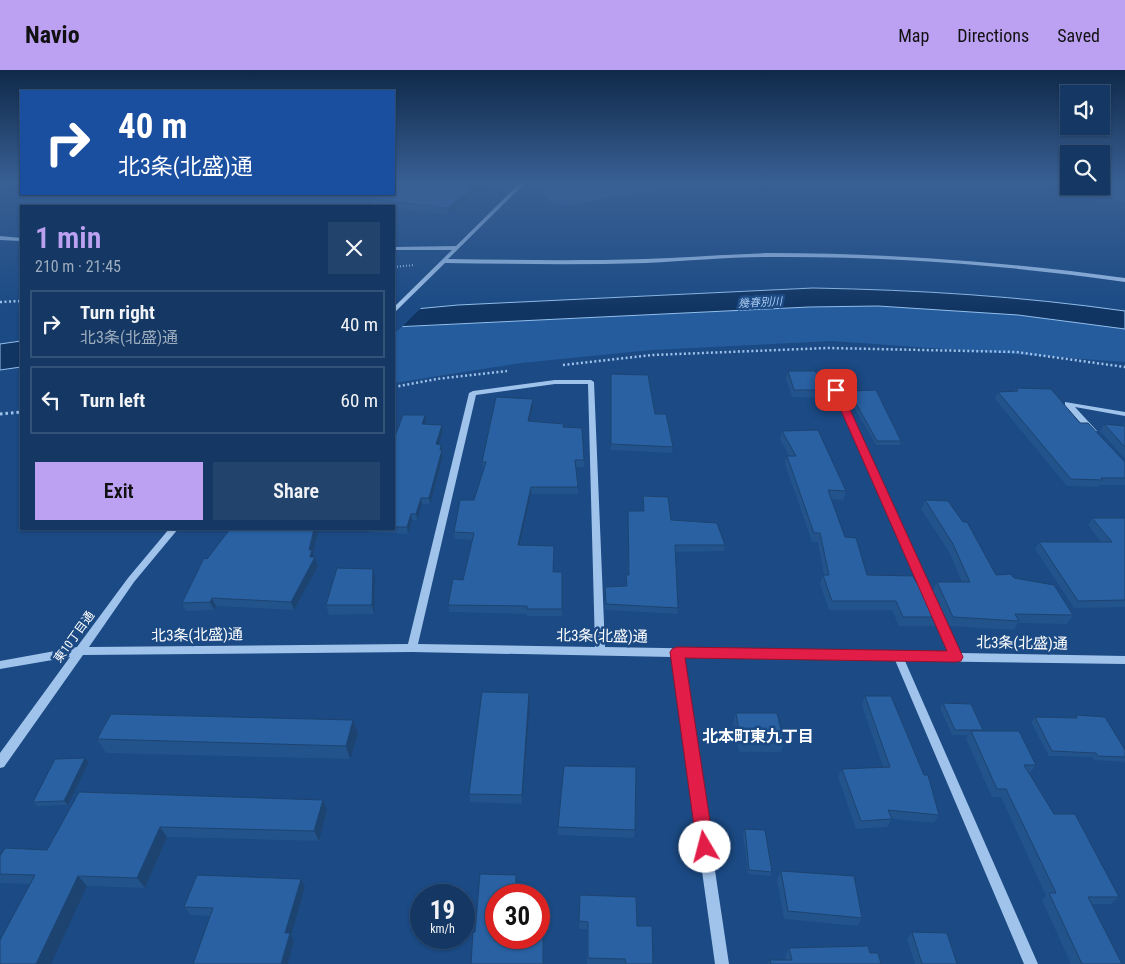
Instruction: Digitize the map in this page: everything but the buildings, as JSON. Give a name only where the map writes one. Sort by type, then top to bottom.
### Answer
[{"type":"street","points":[[395,309],[480,226]]},
{"type":"street","points":[[0,238],[20,240]]},
{"type":"street","points":[[395,248],[458,248]]},
{"type":"street","points":[[444,261],[612,262],[768,255],[863,256],[1063,271],[1125,280]]},
{"type":"street","points":[[828,372],[956,657]]},
{"type":"street","points":[[412,648],[473,393],[554,382],[592,382],[600,652]]},
{"type":"street","points":[[1100,439],[1068,404],[1125,414]]},
{"type":"street","name":"東10丁目通","points":[[0,763],[131,580],[173,530]]},
{"type":"street","name":"北3条(北盛)通","points":[[0,666],[79,651],[412,648],[1125,660]]},
{"type":"street","points":[[677,652],[722,964]]},
{"type":"street","points":[[898,656],[1031,964]]},
{"type":"path","points":[[0,302],[20,301]]},
{"type":"path","points":[[555,366],[653,355],[828,348],[1016,352],[1125,367]]},
{"type":"path","points":[[395,387],[438,379],[516,370]]},
{"type":"path","points":[[0,414],[20,412]]},
{"type":"shaded area","points":[[878,306],[1018,315],[1125,329],[1125,362],[832,341],[652,350],[521,363],[395,383],[395,333],[401,327],[809,307]]},
{"type":"water","name":"幾春別川","points":[[813,288],[892,290],[1046,301],[1125,311],[1125,329],[1018,315],[878,306],[809,307],[395,327],[395,311],[458,305]]},
{"type":"water","points":[[20,341],[20,367],[0,370],[0,344]]},
{"type":"pier","points":[[423,306],[400,329],[395,330],[395,309]]},
{"type":"district","name":"北本町東九丁目","points":[[758,736]]},
{"type":"route","points":[[705,847],[677,652],[956,657],[836,390]]}]
